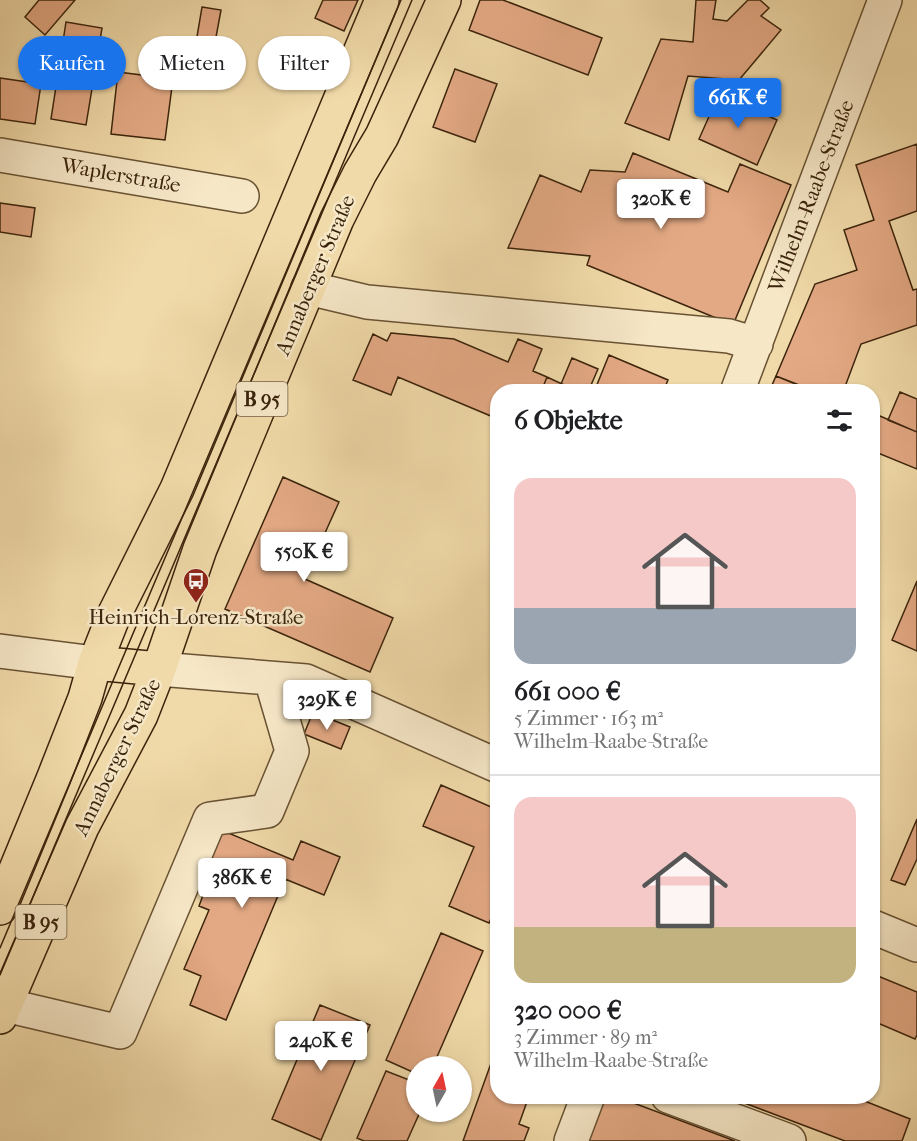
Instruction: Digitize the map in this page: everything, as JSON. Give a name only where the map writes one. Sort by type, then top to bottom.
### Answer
[{"type":"main road","name":"Annaberger Straße","points":[[0,908],[70,738],[114,615],[177,489],[382,0]]},
{"type":"main road","name":"Annaberger Straße","points":[[3,1011],[81,827],[141,715],[200,549],[337,219],[382,136],[444,0]]},
{"type":"main road","points":[[95,663],[159,669]]},
{"type":"street","name":"Wilhelm-Raabe-Straße","points":[[740,384],[885,0]]},
{"type":"street","name":"Waplerstraße","points":[[0,155],[242,196]]},
{"type":"street","points":[[308,288],[367,302],[729,336],[756,344]]},
{"type":"street","points":[[0,651],[95,663]]},
{"type":"street","points":[[159,669],[306,681],[490,762]]},
{"type":"street","points":[[3,1011],[120,1032],[210,819],[267,811],[292,751],[271,679]]},
{"type":"street","points":[[880,930],[917,945]]},
{"type":"street","points":[[571,1141],[585,1104]]},
{"type":"street","points":[[690,1104],[789,1141]]},
{"type":"building","points":[[39,0],[75,0],[45,35],[25,17]]},
{"type":"building","points":[[323,0],[358,0],[344,31],[315,18]]},
{"type":"building","points":[[480,0],[503,0],[602,38],[588,75],[469,30]]},
{"type":"building","points":[[696,0],[716,0],[713,19],[727,21],[748,0],[760,0],[769,8],[761,16],[781,30],[739,80],[688,76],[669,140],[625,123],[661,39],[693,42]]},
{"type":"building","points":[[202,7],[221,10],[216,36],[197,36]]},
{"type":"building","points":[[66,22],[102,28],[101,36],[64,36]]},
{"type":"building","points":[[455,69],[497,84],[475,142],[433,127]]},
{"type":"building","points":[[126,73],[138,75],[138,90],[172,90],[165,140],[111,134],[116,90],[126,90]]},
{"type":"building","points":[[0,78],[18,81],[18,90],[40,90],[35,124],[0,119]]},
{"type":"building","points":[[55,90],[92,90],[86,125],[51,119]]},
{"type":"building","points":[[719,94],[777,120],[757,165],[699,139]]},
{"type":"building","points":[[917,144],[917,211],[889,221],[913,290],[917,289],[917,325],[861,344],[846,384],[796,384],[776,376],[815,284],[857,270],[844,230],[874,220],[856,165]]},
{"type":"building","points":[[633,153],[728,192],[740,164],[791,185],[733,325],[587,265],[590,256],[508,248],[540,175],[581,192],[590,170],[625,172]]},
{"type":"building","points":[[0,203],[35,208],[31,237],[0,232]]},
{"type":"building","points":[[391,333],[454,339],[508,362],[518,339],[542,349],[533,371],[547,377],[544,384],[490,384],[490,416],[398,377],[391,395],[353,380],[373,334],[387,341]]},
{"type":"building","points":[[609,355],[668,380],[666,384],[597,384]]},
{"type":"building","points":[[572,358],[598,369],[591,384],[561,384]]},
{"type":"building","points":[[776,376],[796,384],[772,384]]},
{"type":"building","points":[[547,377],[562,384],[544,384]]},
{"type":"building","points":[[900,392],[917,399],[917,432],[888,420]]},
{"type":"building","points":[[880,416],[917,432],[917,469],[880,454]]},
{"type":"building","points":[[283,477],[339,502],[320,544],[327,547],[322,558],[315,556],[305,579],[393,618],[370,672],[225,609]]},
{"type":"building","points":[[917,581],[917,651],[892,640]]},
{"type":"building","points":[[313,712],[350,727],[341,749],[304,734]]},
{"type":"building","points":[[441,785],[490,806],[489,923],[449,906],[474,847],[423,826]]},
{"type":"building","points":[[917,819],[917,859],[905,885],[891,880]]},
{"type":"building","points":[[214,827],[293,860],[301,841],[340,857],[324,895],[285,879],[226,1020],[190,1005],[201,976],[184,969],[209,910],[199,906],[205,890],[190,883]]},
{"type":"building","points":[[441,933],[483,951],[437,1056],[406,1056],[406,1069],[386,1060]]},
{"type":"building","points":[[880,977],[917,992],[917,1035],[915,1039],[880,1024]]},
{"type":"building","points":[[320,1005],[370,1025],[321,1140],[272,1119]]},
{"type":"building","points":[[490,1066],[490,1104],[526,1104],[519,1124],[529,1128],[524,1141],[463,1141],[470,1122],[472,1122],[472,1116]]},
{"type":"building","points":[[386,1071],[406,1079],[406,1122],[416,1122],[407,1141],[364,1141],[357,1138]]},
{"type":"building","points":[[595,1104],[636,1104],[735,1141],[582,1141]]},
{"type":"building","points":[[747,1104],[872,1104],[910,1119],[902,1141],[845,1141]]},
{"type":"tram line","points":[[0,948],[401,0]]},
{"type":"tram line","points":[[0,975],[412,0]]},
{"type":"place","name":"Heinrich-Lorenz-Straße","points":[[196,604]]}]
